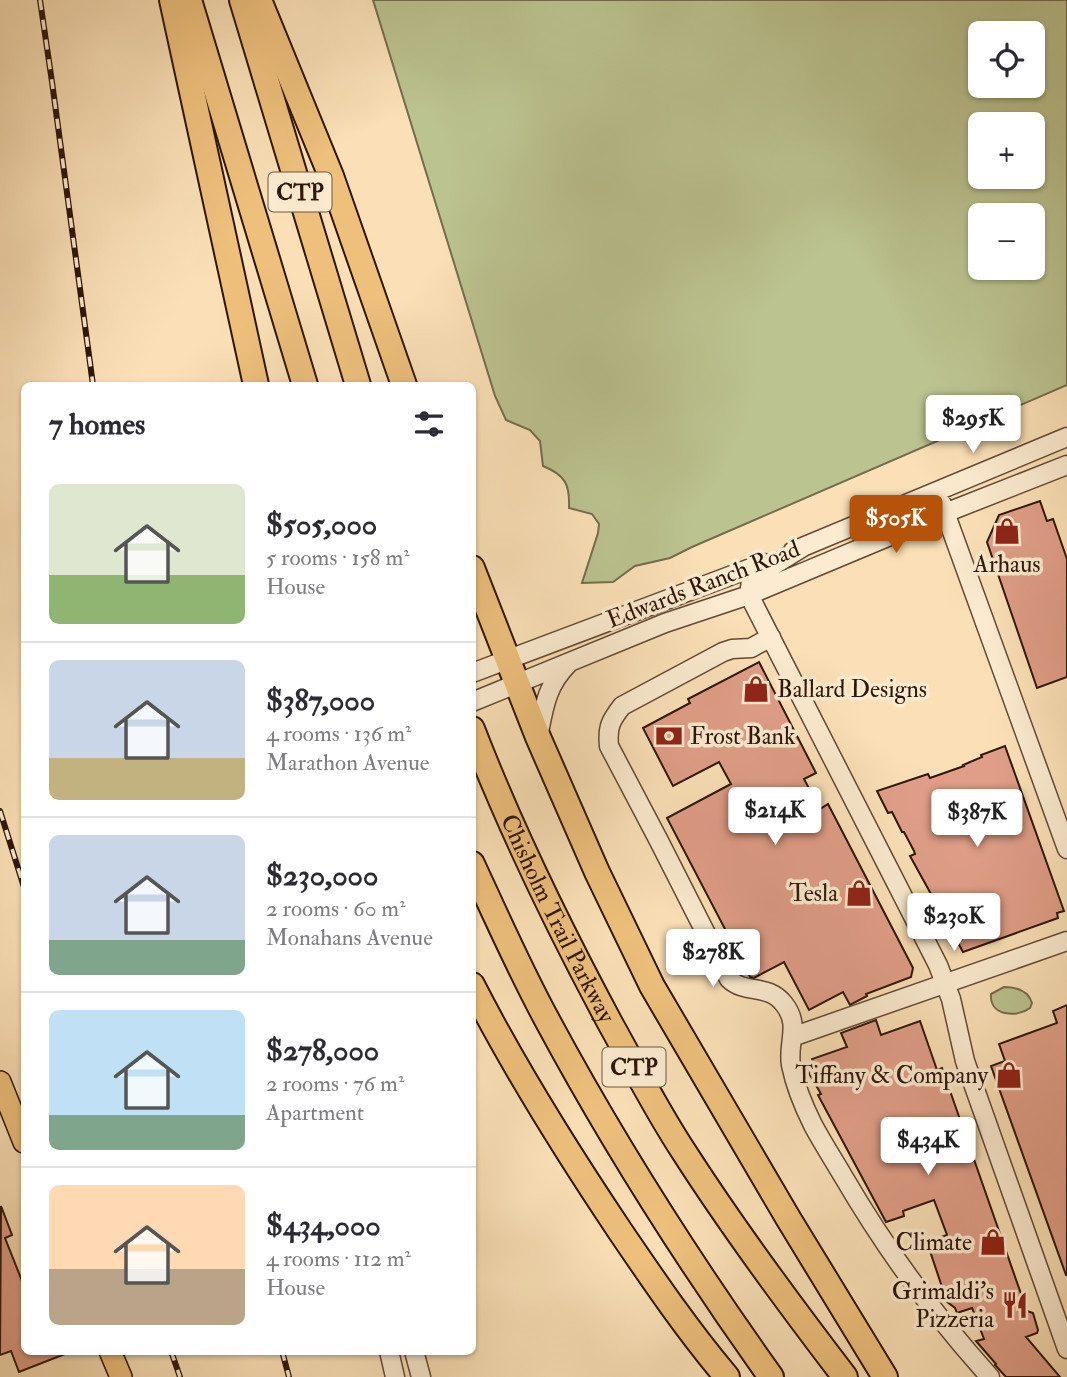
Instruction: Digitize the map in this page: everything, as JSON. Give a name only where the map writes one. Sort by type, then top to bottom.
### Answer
[{"type":"highway","points":[[172,0],[255,382]]},
{"type":"highway","name":"CTP","points":[[189,0],[304,382]]},
{"type":"highway","name":"CTP","points":[[242,0],[357,382]]},
{"type":"highway","points":[[259,0],[331,176],[403,382]]},
{"type":"highway","points":[[476,578],[538,737],[597,872],[668,1015],[885,1377]]},
{"type":"highway","name":"Chisholm Trail Parkway","points":[[476,739],[492,781],[559,924],[644,1086],[683,1151],[756,1259],[845,1377]]},
{"type":"highway","name":"CTP","points":[[476,872],[520,966],[588,1095],[707,1286],[771,1377]]},
{"type":"highway","points":[[476,992],[587,1182],[662,1292],[727,1377]]},
{"type":"main road","points":[[0,1082],[21,1134]]},
{"type":"main road","points":[[112,1355],[121,1377]]},
{"type":"street","name":"Edwards Ranch Road","points":[[476,671],[731,576],[1067,437]]},
{"type":"street","name":"Edwards Ranch Road","points":[[476,700],[665,623],[749,595],[1067,464]]},
{"type":"street","points":[[937,491],[1067,849]]},
{"type":"street","points":[[803,547],[753,578],[749,595],[945,983],[965,1061],[1067,1349]]},
{"type":"street","points":[[665,623],[696,600],[725,587],[730,583],[731,576]]},
{"type":"street","points":[[771,637],[751,648],[723,652],[622,706],[612,719],[608,733],[609,746],[729,979],[741,988],[765,990],[787,1008],[794,1026],[789,1051],[791,1067],[813,1126],[867,1216],[918,1292],[990,1377]]},
{"type":"street","points":[[538,737],[550,689],[556,678],[574,659]]},
{"type":"street","points":[[792,1037],[1067,941]]},
{"type":"street","points":[[390,1355],[395,1377]]},
{"type":"street","points":[[415,1355],[421,1377]]},
{"type":"green space","points":[[373,0],[1067,0],[1067,385],[670,558],[635,566],[613,582],[582,583],[599,524],[592,514],[569,508],[565,481],[543,466],[540,441],[530,430],[506,420],[495,396]]},
{"type":"green space","points":[[1004,987],[1025,992],[1032,1003],[1030,1008],[1011,1014],[994,1007],[991,994]]},
{"type":"building","points":[[1040,501],[1047,521],[1053,519],[1067,559],[1067,677],[1037,688],[987,542],[999,515]]},
{"type":"building","points":[[759,662],[816,773],[804,779],[820,809],[828,804],[913,968],[911,977],[866,994],[867,996],[850,1005],[843,992],[809,1010],[784,962],[754,978],[750,977],[667,818],[731,784],[719,762],[673,786],[643,728],[690,703],[688,699]]},
{"type":"building","points":[[1005,746],[1064,911],[1057,913],[1058,918],[963,952],[910,856],[915,854],[904,832],[892,812],[888,813],[877,791],[928,774],[930,778],[964,766],[982,757],[981,755]]},
{"type":"building","points":[[1067,1005],[1066,1275],[991,1066],[1005,1061],[999,1044],[1057,1023],[1053,1011]]},
{"type":"building","points":[[876,1020],[881,1035],[920,1021],[937,1070],[942,1068],[1027,1311],[1033,1313],[1038,1330],[1026,1337],[1060,1377],[1006,1377],[995,1365],[976,1341],[984,1339],[972,1308],[957,1313],[947,1302],[927,1242],[947,1235],[934,1200],[903,1211],[904,1216],[886,1222],[818,1095],[821,1094],[806,1068],[814,1065],[812,1059],[847,1047],[841,1033]]},
{"type":"building","points":[[1,1206],[12,1235],[5,1238],[21,1278],[21,1355],[62,1355],[19,1372],[11,1351],[0,1355]]},
{"type":"railway","points":[[40,0],[93,382]]},
{"type":"railway","points":[[0,811],[21,878]]},
{"type":"railway","points":[[172,1355],[180,1377]]},
{"type":"railway","points":[[283,1355],[289,1377]]},
{"type":"place","name":"Arhaus","points":[[1007,531]]},
{"type":"place","name":"Ballard Designs","points":[[756,689]]},
{"type":"place","name":"Frost Bank","points":[[669,736]]},
{"type":"place","name":"Tesla","points":[[859,893]]},
{"type":"place","name":"Tiffany & Company","points":[[1009,1075]]},
{"type":"place","name":"Climate","points":[[993,1242]]},
{"type":"place","name":"Grimaldi’s Pizzeria","points":[[1015,1305]]}]
